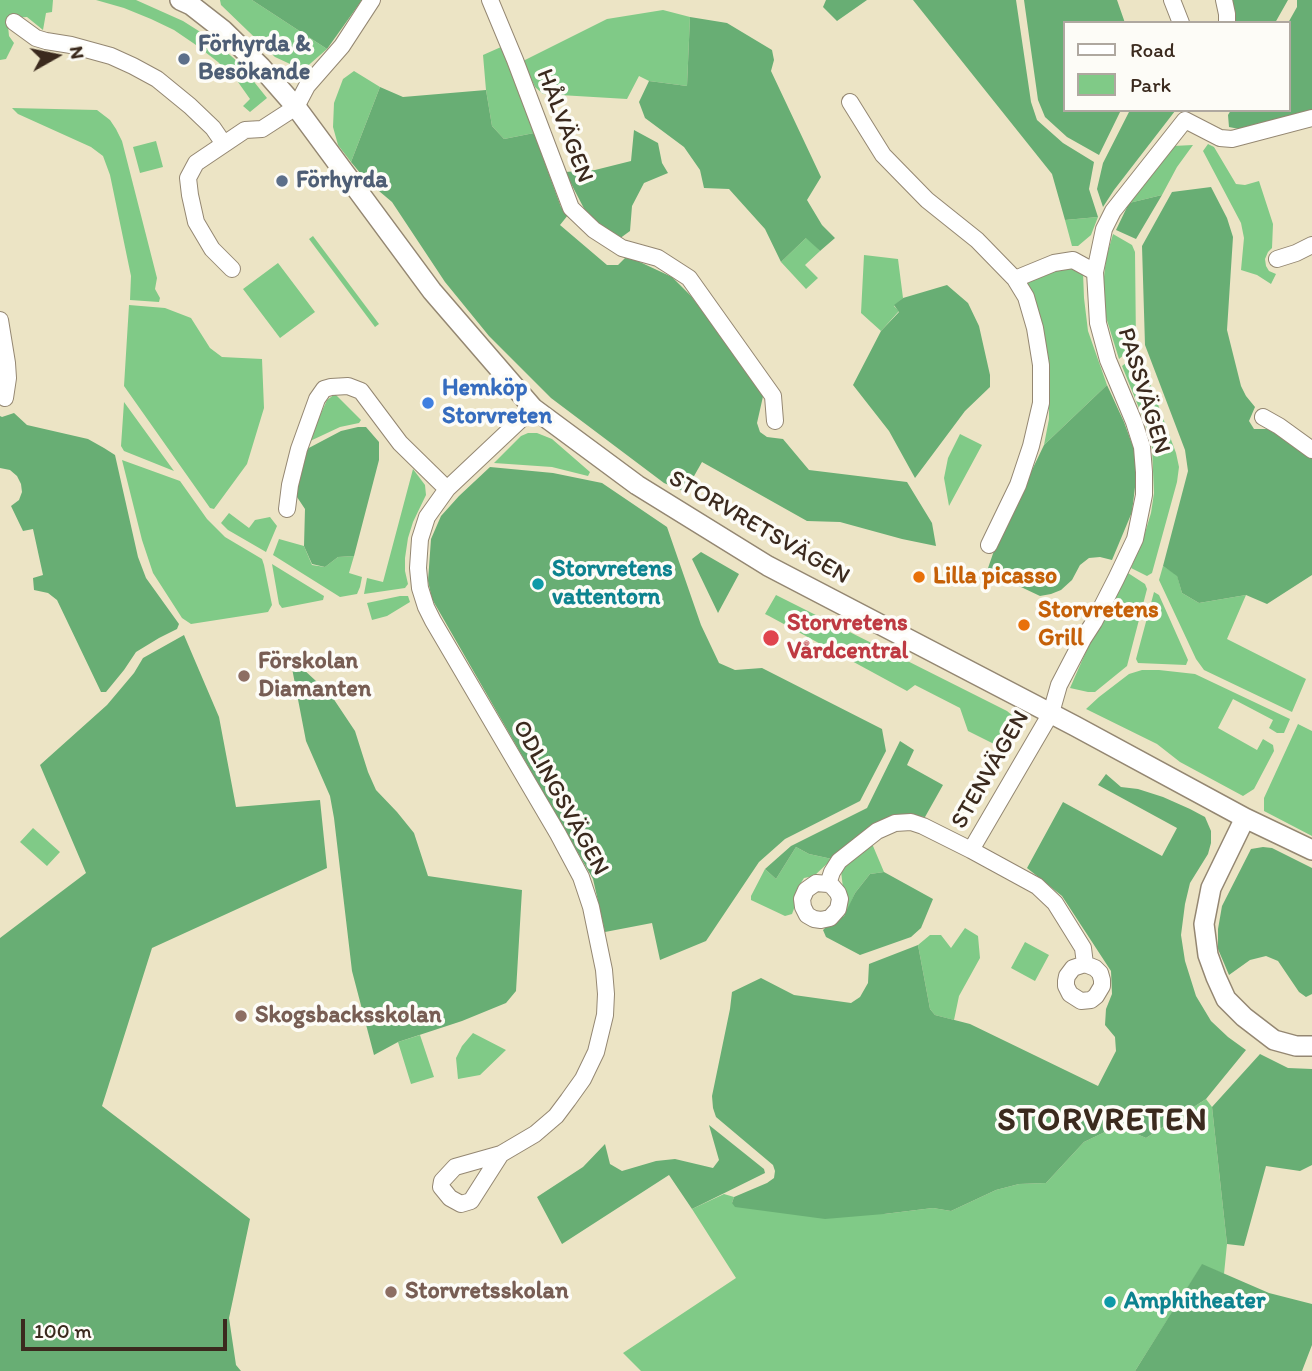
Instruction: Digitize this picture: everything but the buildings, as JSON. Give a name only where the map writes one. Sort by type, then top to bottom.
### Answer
[{"type":"street","points":[[232,269],[212,249],[196,222],[188,178],[196,163],[245,130],[262,129],[296,107],[307,86],[342,46],[372,0]]},
{"type":"street","name":"HÅLVÄGEN","points":[[510,0],[492,3],[571,208],[594,230],[622,248],[658,258],[688,278],[773,396],[775,421]]},
{"type":"street","points":[[1172,0],[1180,21]]},
{"type":"street","points":[[1224,0],[1227,21]]},
{"type":"street","name":"STORVRETSVÄGEN","points":[[188,2],[223,30],[261,67],[296,107],[432,291],[533,408],[637,485],[768,566],[1051,713],[1245,818],[1312,850]]},
{"type":"street","points":[[14,22],[37,38],[111,56],[157,79],[191,106],[213,128],[224,144]]},
{"type":"street","points":[[850,102],[884,155],[927,200],[977,240],[1015,279],[1026,297],[1035,328],[1041,365],[1041,403],[1018,485],[989,545]]},
{"type":"street","name":"PASSVÄGEN","points":[[1051,713],[1059,685],[1135,539],[1144,495],[1142,447],[1108,360],[1098,323],[1095,272],[1104,229],[1113,211],[1188,115],[1220,138],[1232,139],[1312,118]]},
{"type":"street","points":[[1277,259],[1312,245]]},
{"type":"street","points":[[1015,279],[1054,263],[1073,260],[1095,272]]},
{"type":"street","points":[[0,320],[8,378],[5,398]]},
{"type":"street","points":[[287,509],[299,449],[317,399],[324,389],[331,387],[348,386],[361,391],[400,443],[447,489]]},
{"type":"street","name":"ODLINGSVÄGEN","points":[[501,1154],[535,1134],[556,1116],[583,1079],[596,1052],[605,1015],[606,994],[598,937],[581,877],[426,607],[419,578],[420,539],[427,517],[447,489],[533,408]]},
{"type":"street","points":[[1263,417],[1312,450]]},
{"type":"street","name":"STENVÄGEN","points":[[971,850],[1051,713]]},
{"type":"street","points":[[1245,818],[1211,888],[1204,924],[1208,955],[1226,999],[1268,1035],[1296,1046],[1312,1046]]},
{"type":"street","name":"STENVÄGEN","points":[[828,884],[839,861],[877,831],[895,823],[911,822],[971,850],[1037,886],[1055,903],[1083,948],[1085,964]]},
{"type":"green space","points":[[0,0],[53,0],[52,12],[46,13],[43,30],[27,17],[10,18],[9,36],[14,43],[6,59],[0,60]]},
{"type":"green space","points":[[96,0],[136,0],[183,21],[213,40],[239,63],[267,98],[250,112],[243,106],[250,99],[238,82],[196,45],[151,19]]},
{"type":"green space","points":[[220,0],[252,0],[327,49],[303,70],[275,57],[221,5]]},
{"type":"green space","points":[[252,0],[362,0],[327,49]]},
{"type":"green space","points":[[826,0],[867,0],[837,21],[823,7]]},
{"type":"green space","points":[[913,0],[1016,0],[1031,102],[1037,120],[1063,143],[1094,162],[1089,189],[1098,217],[1065,220],[1052,174]]},
{"type":"green space","points":[[1024,0],[1117,0],[1124,21],[1064,21],[1064,112],[1120,112],[1099,155],[1067,137],[1045,117],[1038,100]]},
{"type":"green space","points":[[1230,0],[1288,0],[1276,21],[1233,21]]},
{"type":"green space","points":[[1297,0],[1312,0],[1312,110],[1239,129],[1229,127],[1230,112],[1291,112],[1289,21],[1297,7]]},
{"type":"green space","points":[[663,10],[690,17],[687,86],[649,81],[639,76],[627,99],[543,94],[535,87],[523,61],[607,19]]},
{"type":"green space","points":[[690,17],[727,23],[772,50],[774,60],[771,71],[821,177],[807,200],[822,225],[835,238],[820,251],[806,238],[781,262],[765,229],[729,189],[704,188],[700,170],[684,147],[645,118],[639,102],[649,81],[687,86]]},
{"type":"green space","points":[[501,47],[534,133],[504,139],[492,126],[483,55]]},
{"type":"green space","points":[[354,71],[380,87],[351,162],[338,145],[333,127],[334,103],[343,79]]},
{"type":"green space","points":[[380,87],[403,97],[486,90],[492,126],[504,139],[534,133],[561,207],[568,215],[560,225],[607,265],[618,265],[627,256],[672,277],[691,296],[764,392],[757,423],[760,432],[767,437],[783,439],[809,470],[907,482],[932,523],[936,546],[840,522],[807,521],[702,462],[685,492],[664,483],[551,398],[489,336],[445,282],[392,202],[366,180],[351,162]]},
{"type":"green space","points":[[12,108],[97,110],[110,120],[122,141],[157,278],[155,289],[160,298],[159,302],[130,300],[131,276],[110,175],[103,156],[91,147],[18,114]]},
{"type":"green space","points":[[1129,112],[1174,112],[1103,207],[1097,189],[1103,163]]},
{"type":"green space","points":[[634,130],[658,143],[662,163],[668,173],[644,183],[632,206],[630,231],[619,239],[589,218],[565,172],[595,170],[631,161]]},
{"type":"green space","points":[[156,141],[163,167],[140,173],[133,147]]},
{"type":"green space","points":[[1208,144],[1214,147],[1236,184],[1245,185],[1259,181],[1273,224],[1272,248],[1265,259],[1269,271],[1276,274],[1271,284],[1257,275],[1241,270],[1244,238],[1241,223],[1203,151]]},
{"type":"green space","points":[[1193,145],[1162,195],[1129,203],[1173,146]]},
{"type":"green space","points":[[1211,187],[1227,218],[1233,237],[1227,330],[1241,386],[1255,407],[1249,421],[1254,429],[1274,429],[1312,458],[1312,575],[1267,604],[1246,595],[1199,603],[1182,593],[1177,576],[1163,566],[1188,471],[1185,450],[1145,345],[1142,246],[1172,192]]},
{"type":"green space","points":[[1162,195],[1136,239],[1116,230],[1129,203]]},
{"type":"green space","points":[[1098,217],[1091,235],[1078,246],[1072,246],[1065,220]]},
{"type":"green space","points":[[1113,234],[1132,245],[1135,252],[1136,345],[1119,359],[1105,314],[1103,286],[1106,258]]},
{"type":"green space","points":[[313,236],[379,324],[375,327],[309,239]]},
{"type":"green space","points":[[807,237],[820,251],[805,265],[818,278],[806,289],[781,262]]},
{"type":"green space","points":[[864,255],[898,259],[903,298],[894,306],[899,311],[881,331],[861,313]]},
{"type":"green space","points":[[278,263],[315,312],[280,338],[243,289]]},
{"type":"green space","points":[[1063,267],[1076,268],[1083,272],[1088,331],[1107,385],[1044,445],[1049,419],[1049,378],[1041,327],[1027,291],[1027,283],[1042,272]]},
{"type":"green space","points":[[947,285],[968,303],[979,326],[990,375],[990,387],[965,411],[915,478],[889,431],[853,385],[881,331],[899,312],[894,305],[903,298]]},
{"type":"green space","points":[[129,305],[165,308],[191,318],[210,348],[222,357],[262,359],[264,408],[247,464],[214,509],[210,508],[124,386]]},
{"type":"green space","points":[[1136,355],[1140,356],[1179,467],[1152,573],[1147,576],[1131,568],[1144,536],[1154,493],[1152,448],[1122,366]]},
{"type":"green space","points":[[1107,385],[1135,452],[1136,479],[1132,512],[1112,560],[1089,558],[1080,565],[1072,580],[1061,590],[1040,596],[987,571],[996,545],[1044,445]]},
{"type":"green space","points":[[335,394],[361,420],[308,442],[327,400]]},
{"type":"green space","points":[[124,402],[174,471],[124,451],[121,446]]},
{"type":"green space","points":[[14,413],[27,425],[88,439],[115,455],[138,557],[146,578],[179,624],[177,629],[136,652],[106,692],[101,692],[57,600],[48,593],[34,590],[33,578],[43,575],[33,529],[23,531],[11,506],[19,500],[21,484],[10,470],[0,468],[0,416]]},
{"type":"green space","points":[[366,427],[379,442],[379,460],[354,556],[338,557],[325,567],[312,564],[304,546],[305,509],[293,491],[305,450],[341,431]]},
{"type":"green space","points":[[537,433],[552,439],[590,472],[588,476],[552,467],[494,463],[521,436]]},
{"type":"green space","points":[[960,434],[982,445],[949,506],[944,478],[948,458]]},
{"type":"green space","points":[[122,460],[180,481],[207,519],[225,537],[262,559],[272,605],[268,612],[191,624],[182,618],[153,573]]},
{"type":"green space","points":[[490,467],[553,473],[602,483],[667,527],[701,625],[719,663],[735,670],[762,668],[882,729],[886,751],[860,801],[785,839],[759,862],[706,941],[660,960],[652,923],[605,932],[593,879],[432,599],[428,581],[431,539],[441,516]]},
{"type":"green space","points":[[413,469],[425,485],[426,495],[408,538],[405,571],[408,584],[405,588],[364,594],[367,578],[383,582]]},
{"type":"green space","points":[[229,513],[249,528],[255,520],[270,517],[277,526],[266,552],[221,523]]},
{"type":"green space","points":[[279,539],[304,546],[312,565],[325,567],[338,557],[354,556],[349,573],[362,577],[357,594],[340,597],[273,555]]},
{"type":"green space","points":[[701,552],[739,574],[718,613],[692,559]]},
{"type":"green space","points":[[272,564],[324,596],[323,600],[282,608]]},
{"type":"green space","points":[[1163,566],[1177,575],[1182,593],[1199,603],[1246,595],[1227,639],[1306,679],[1292,712],[1204,670],[1196,659],[1159,580]]},
{"type":"green space","points":[[1128,573],[1145,584],[1147,589],[1127,666],[1095,692],[1070,688],[1088,647]]},
{"type":"green space","points":[[1154,592],[1159,595],[1188,660],[1186,665],[1138,663],[1136,659]]},
{"type":"green space","points":[[776,595],[1007,711],[1019,728],[1013,743],[1000,747],[968,731],[960,708],[915,685],[907,691],[765,614]]},
{"type":"green space","points":[[408,596],[410,602],[387,616],[372,620],[367,603]]},
{"type":"green space","points":[[184,635],[219,717],[236,807],[320,800],[327,868],[152,948],[102,1106],[250,1219],[229,1318],[236,1365],[241,1371],[0,1371],[0,938],[86,873],[40,765],[107,705],[143,658]]},
{"type":"green space","points":[[291,663],[302,668],[331,695],[355,731],[376,790],[414,833],[428,876],[522,890],[516,991],[506,1003],[398,1042],[374,1055],[352,971],[330,796],[306,741]]},
{"type":"green space","points":[[1142,670],[1195,674],[1290,719],[1284,733],[1277,733],[1269,728],[1273,720],[1233,699],[1218,728],[1257,750],[1263,739],[1273,745],[1274,751],[1254,789],[1243,796],[1180,762],[1157,744],[1086,709],[1129,674]]},
{"type":"green space","points":[[1298,724],[1312,731],[1312,836],[1264,811],[1264,798]]},
{"type":"green space","points":[[900,741],[914,750],[907,765],[943,785],[925,817],[913,816],[832,859],[809,854],[796,847],[776,879],[765,869],[791,846],[867,808]]},
{"type":"green space","points":[[1106,774],[1121,787],[1163,797],[1205,817],[1211,831],[1208,854],[1190,883],[1185,904],[1181,935],[1185,961],[1196,996],[1211,1021],[1246,1050],[1206,1099],[1146,1138],[1130,1131],[1109,1130],[1084,1142],[1046,1183],[1019,1184],[996,1190],[951,1211],[933,1208],[825,1219],[735,1207],[732,1203],[734,1197],[767,1183],[774,1178],[775,1171],[773,1165],[716,1117],[712,1096],[732,992],[761,978],[794,995],[851,1003],[860,997],[868,983],[869,964],[918,945],[930,1009],[935,1015],[970,1024],[1098,1086],[1116,1051],[1115,1037],[1105,1025],[1106,1009],[1112,994],[1111,971],[1062,896],[1027,868],[1063,802],[1162,856],[1177,828],[1098,785]]},
{"type":"green space","points":[[33,828],[60,852],[47,866],[20,842]]},
{"type":"green space","points":[[868,844],[873,846],[884,872],[870,874],[855,893],[846,914],[841,871],[845,863]]},
{"type":"green space","points":[[796,847],[809,854],[832,859],[814,876],[804,878],[797,889],[792,914],[785,916],[751,900],[751,896],[765,869],[776,879]]},
{"type":"green space","points":[[1272,848],[1312,868],[1312,994],[1306,997],[1299,992],[1278,961],[1266,956],[1250,960],[1229,975],[1218,949],[1222,906],[1251,849]]},
{"type":"green space","points":[[884,872],[933,899],[921,928],[911,937],[860,955],[826,937],[823,930],[844,916],[855,893],[870,874]]},
{"type":"green space","points":[[965,928],[978,936],[980,958],[959,996],[954,1020],[935,1015],[930,1009],[918,945],[930,935],[941,935],[951,948]]},
{"type":"green space","points":[[1025,942],[1049,955],[1035,981],[1011,968]]},
{"type":"green space","points":[[473,1033],[506,1050],[480,1075],[458,1079],[456,1058]]},
{"type":"green space","points":[[420,1035],[434,1077],[411,1084],[398,1042]]},
{"type":"green space","points":[[1260,1054],[1288,1068],[1312,1069],[1312,1165],[1300,1171],[1266,1166],[1244,1246],[1227,1244],[1212,1107]]},
{"type":"green space","points":[[1206,1099],[1212,1107],[1227,1244],[1224,1274],[1202,1265],[1135,1371],[641,1371],[623,1353],[736,1278],[692,1209],[724,1194],[734,1197],[732,1203],[884,1214],[933,1208],[951,1211],[996,1190],[1019,1184],[1046,1183],[1084,1142],[1109,1130],[1130,1131],[1146,1138]]},
{"type":"green space","points":[[709,1125],[764,1169],[765,1173],[692,1209],[669,1175],[562,1244],[537,1197],[583,1167],[605,1144],[610,1164],[622,1171],[656,1161],[675,1159],[713,1168],[719,1160]]},
{"type":"green space","points":[[1202,1264],[1269,1293],[1312,1304],[1312,1345],[1302,1371],[1135,1371]]},
{"type":"place","name":"Förhyrda & Besökande","points":[[184,59]]},
{"type":"place","name":"Förhyrda","points":[[282,181]]},
{"type":"place","name":"Hemköp Storvreten","points":[[428,403]]},
{"type":"place","name":"Lilla picasso","points":[[919,577]]},
{"type":"place","name":"Storvretens vattentorn","points":[[538,584]]},
{"type":"place","name":"Storvretens Grill","points":[[1024,625]]},
{"type":"place","name":"Storvretens Vårdcentral","points":[[771,638]]},
{"type":"place","name":"Förskolan Diamanten","points":[[244,676]]},
{"type":"place","name":"Skogsbacksskolan","points":[[241,1016]]},
{"type":"place","name":"Storvretsskolan","points":[[391,1292]]},
{"type":"place","name":"Amphitheater","points":[[1110,1302]]},
{"type":"district","name":"STORVRETEN","points":[[1103,1122]]}]
